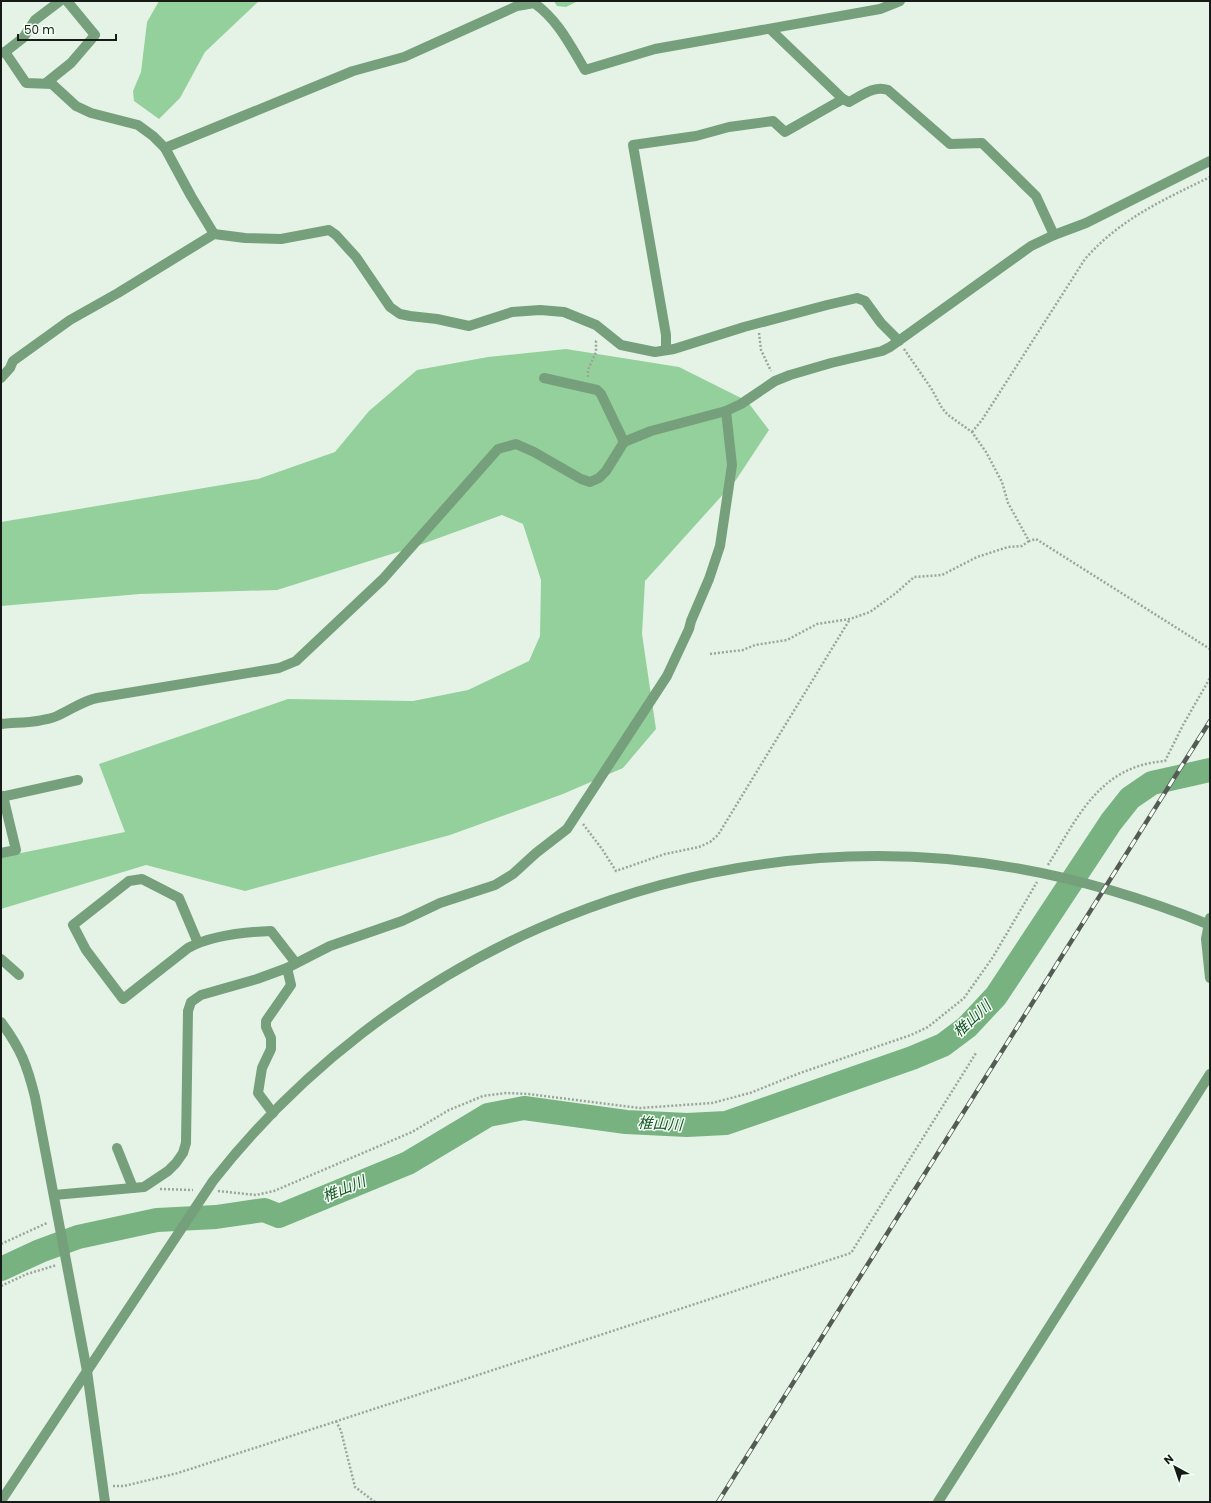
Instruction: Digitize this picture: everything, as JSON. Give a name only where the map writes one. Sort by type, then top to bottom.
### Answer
[{"type":"street","points":[[60,1],[35,20],[24,38],[3,53],[26,83],[52,84],[76,106],[91,113],[145,129],[165,148],[214,234]]},
{"type":"street","points":[[46,83],[71,62],[95,35],[68,1]]},
{"type":"street","points":[[165,148],[353,71],[404,57],[517,6],[534,3],[547,13],[562,31],[585,70],[655,49],[880,10],[900,1]]},
{"type":"street","points":[[770,29],[843,99],[849,102],[875,88],[883,88],[888,90],[950,144],[982,143],[1036,196],[1054,235]]},
{"type":"street","points":[[666,349],[666,335],[633,145],[696,136],[729,128],[773,121],[786,132],[843,99]]},
{"type":"street","points":[[1,724],[43,720],[56,716],[87,700],[279,668],[296,661],[383,579],[498,449],[516,444],[534,452],[581,479],[590,482],[599,478],[606,471],[624,442],[651,431],[726,411],[741,404],[775,381],[812,368],[882,351],[1024,250],[1054,235],[1086,223],[1210,161]]},
{"type":"street","points":[[1,378],[10,368],[13,360],[54,332],[214,234],[245,238],[281,239],[329,230],[336,235],[356,257],[390,307],[400,314],[437,319],[469,326],[512,312],[540,310],[564,312],[596,325],[621,345],[655,352],[666,349],[674,349],[827,304],[857,298],[864,301],[881,323],[898,341]]},
{"type":"street","points":[[544,378],[588,388],[600,394],[624,442]]},
{"type":"street","points":[[55,1200],[144,1187],[168,1171],[183,1153],[186,1143],[188,1011],[191,1002],[201,995],[257,979],[291,965],[330,946],[416,915],[440,903],[505,880],[566,830],[574,815],[667,676],[689,629],[690,621],[709,579],[720,546],[732,465],[726,411]]},
{"type":"street","points":[[1,853],[16,850],[2,796],[78,780]]},
{"type":"street","points":[[1,1501],[139,1292],[244,1143],[292,1093],[338,1052],[417,994],[498,948],[581,910],[669,882],[703,873],[760,864],[861,856],[917,857],[964,861],[1040,872],[1166,907],[1210,925]]},
{"type":"street","points":[[198,943],[179,898],[142,879],[129,881],[73,925],[86,950],[123,999],[198,943],[248,932],[272,931],[291,965],[291,985],[266,1021],[266,1027],[271,1038],[271,1049],[262,1068],[258,1093],[273,1113]]},
{"type":"street","points":[[1210,918],[1206,939],[1210,978]]},
{"type":"street","points":[[1,959],[19,976]]},
{"type":"street","points":[[1,1022],[19,1049],[27,1065],[55,1200],[87,1371],[104,1502]]},
{"type":"street","points":[[938,1502],[1210,1074]]},
{"type":"street","points":[[117,1148],[133,1188]]},
{"type":"path","points":[[972,432],[982,420],[1085,258],[1100,242],[1143,210],[1210,177]]},
{"type":"path","points":[[744,328],[748,330],[758,330],[761,350],[775,381]]},
{"type":"path","points":[[588,388],[587,374],[596,352],[596,341],[600,340],[602,342]]},
{"type":"path","points":[[898,341],[931,388],[942,408],[948,415],[972,432],[994,465],[1002,482],[1008,503],[1029,541]]},
{"type":"path","points":[[710,654],[743,650],[755,645],[787,640],[817,624],[850,619],[870,612],[896,594],[914,577],[942,575],[977,558],[1008,547],[1022,546],[1029,541],[1036,539],[1210,649]]},
{"type":"path","points":[[574,815],[598,843],[616,871],[665,854],[710,842],[718,835],[850,619]]},
{"type":"path","points":[[1044,871],[1091,798],[1105,783],[1118,773],[1133,767],[1148,762],[1165,761],[1183,725],[1210,678]]},
{"type":"path","points":[[213,1186],[235,1192],[256,1195],[274,1191],[412,1132],[449,1110],[483,1096],[506,1093],[529,1094],[640,1108],[712,1103],[750,1093],[820,1066],[887,1045],[928,1027],[964,998],[993,957],[1040,877]]},
{"type":"path","points":[[102,1487],[124,1486],[161,1478],[851,1253],[976,1053]]},
{"type":"path","points":[[144,1187],[199,1190]]},
{"type":"path","points":[[1,1244],[47,1223]]},
{"type":"path","points":[[1,1286],[27,1274],[67,1262]]},
{"type":"path","points":[[336,1421],[341,1431],[355,1487],[375,1502]]},
{"type":"green space","points":[[159,1],[259,1],[205,52],[180,98],[159,119],[134,101],[133,91],[141,72],[147,22]]},
{"type":"green space","points":[[554,1],[578,1],[566,7],[557,6]]},
{"type":"green space","points":[[566,349],[679,367],[747,401],[769,430],[736,480],[645,581],[642,634],[656,729],[623,768],[563,794],[450,835],[245,891],[146,865],[1,909],[1,857],[125,832],[99,764],[288,699],[413,701],[468,690],[529,661],[540,636],[541,580],[523,524],[502,515],[414,547],[277,590],[140,594],[1,606],[1,522],[258,479],[335,452],[369,411],[417,370],[488,357]]},
{"type":"waterway","name":"椎山川","points":[[1,1269],[40,1251],[78,1237],[157,1220],[216,1217],[264,1210],[279,1216],[408,1163],[488,1115],[524,1108],[626,1122],[687,1125],[726,1123],[912,1058],[943,1045],[967,1027],[996,996],[1111,822],[1130,798],[1152,783],[1210,770]]},
{"type":"railway","points":[[718,1502],[1210,721]]}]
